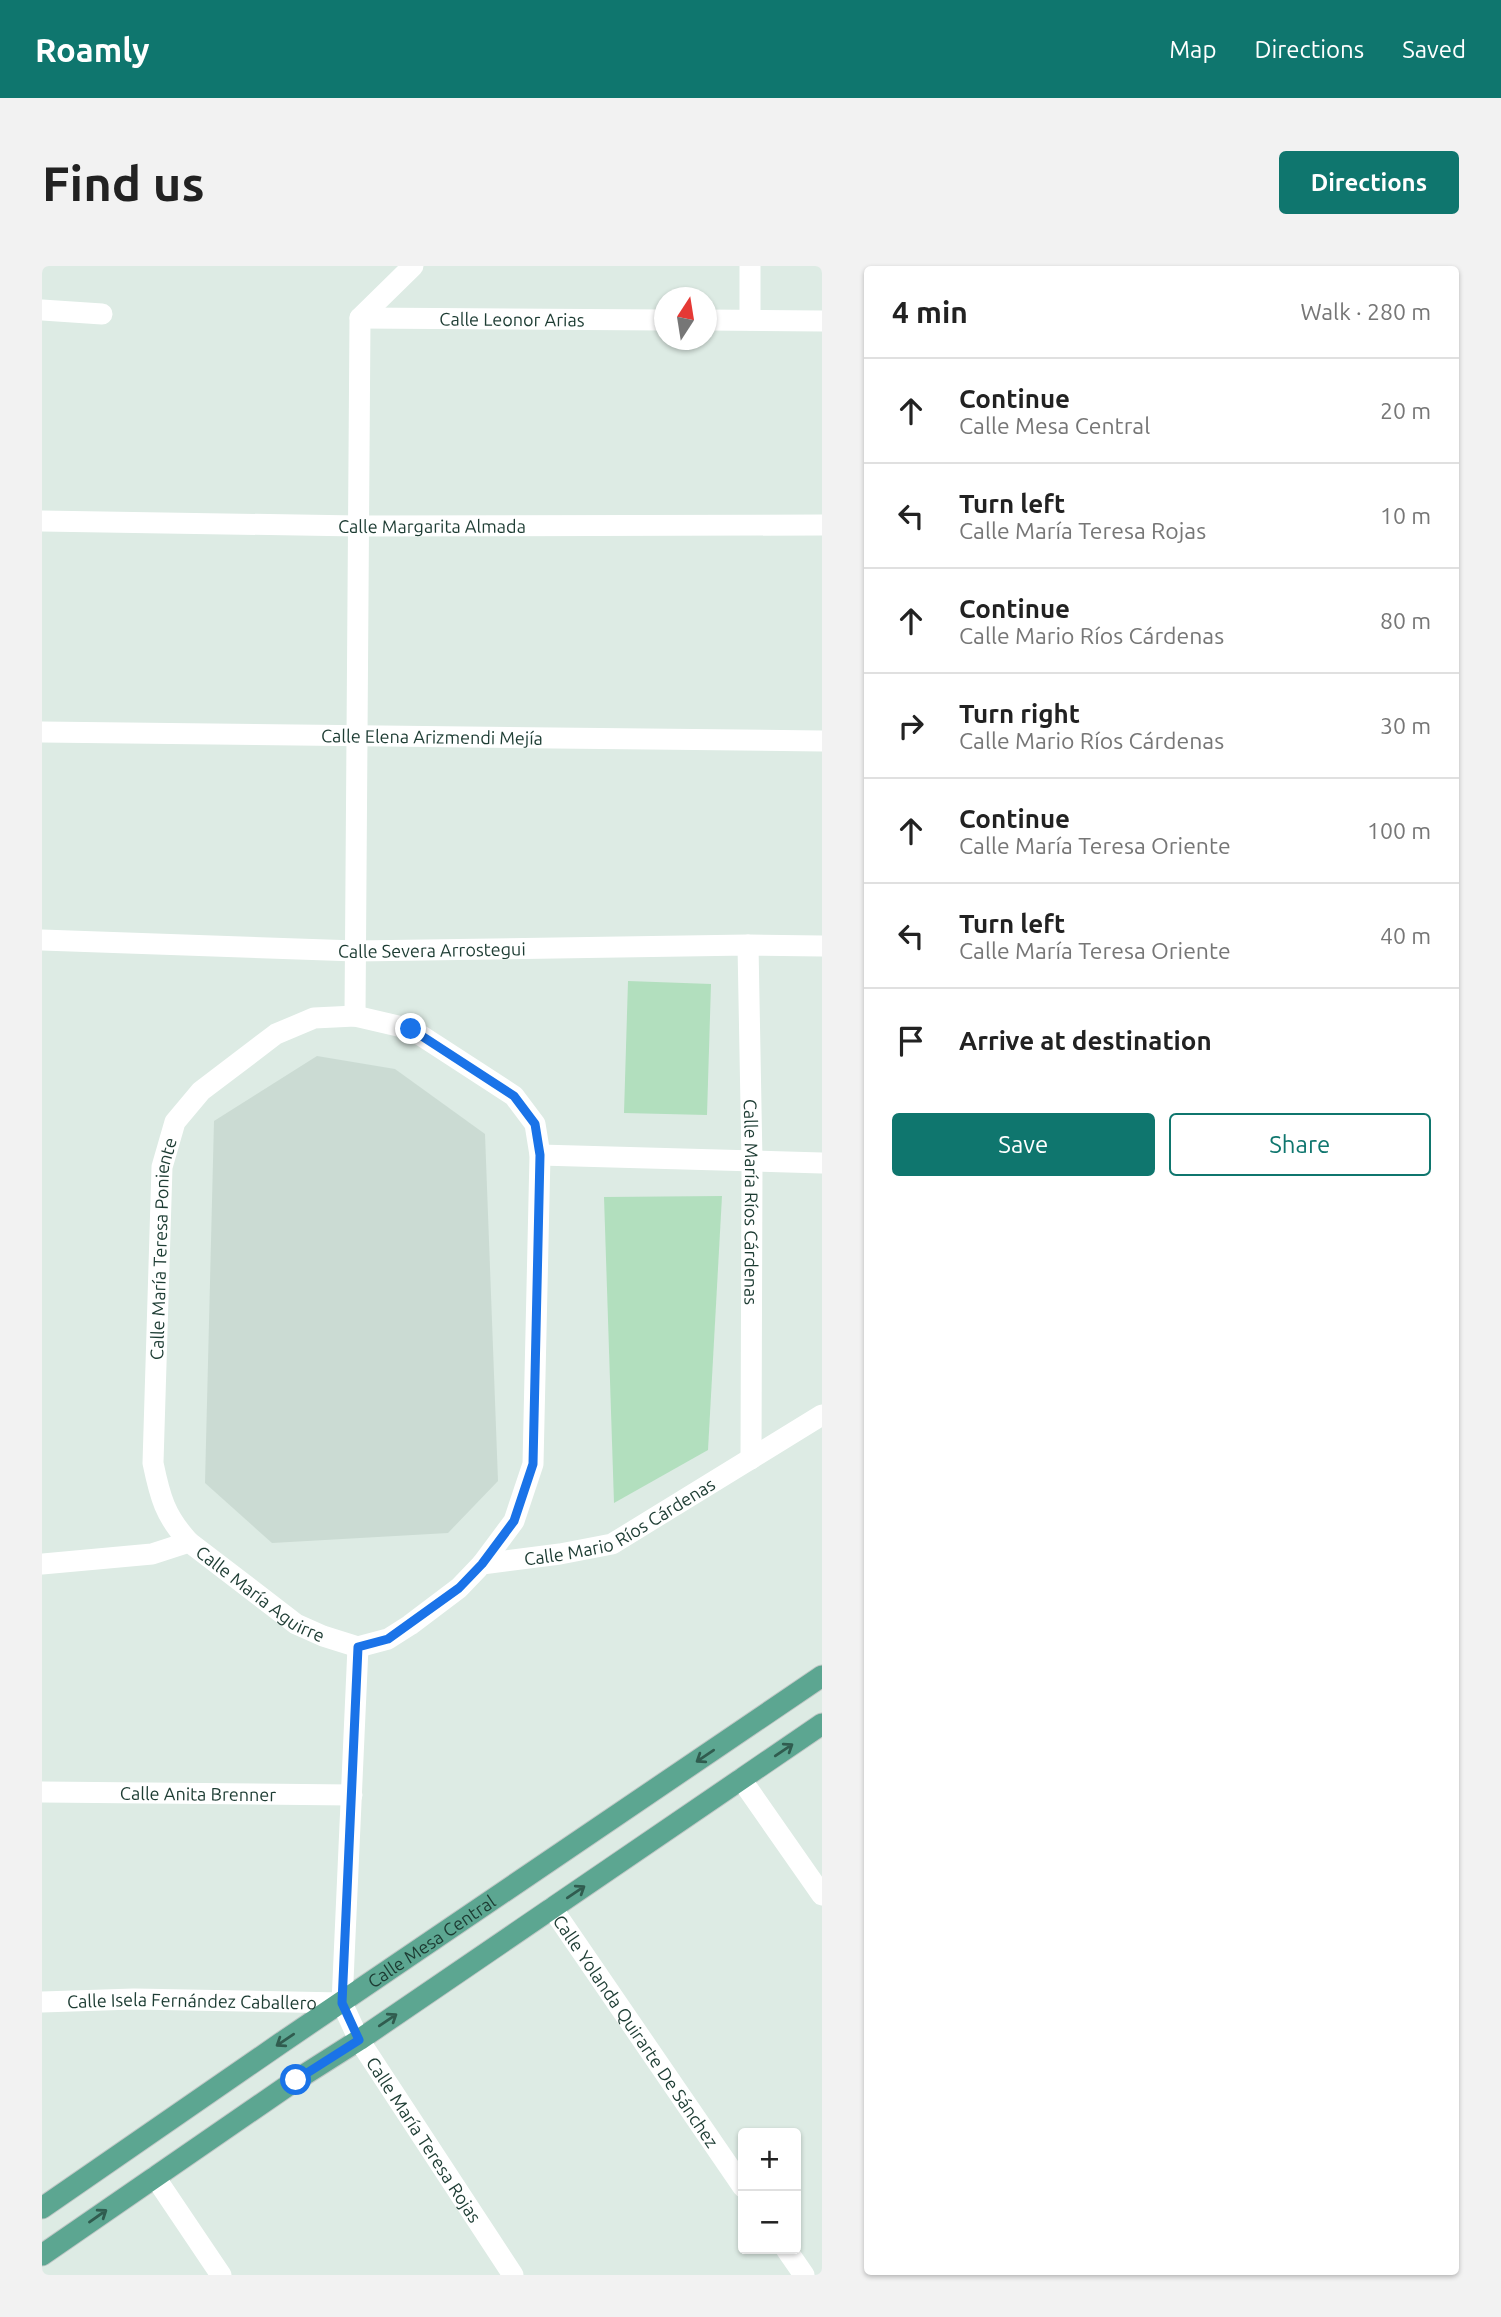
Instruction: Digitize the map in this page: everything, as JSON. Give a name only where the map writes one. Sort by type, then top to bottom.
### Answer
[{"type":"main road","name":"Calle Mesa Central","points":[[42,2208],[822,1676]]},
{"type":"main road","points":[[42,2255],[285,2087],[359,2040],[822,1724]]},
{"type":"street","points":[[355,1016],[360,318],[413,266]]},
{"type":"street","points":[[750,266],[750,320]]},
{"type":"street","points":[[42,310],[102,314]]},
{"type":"street","name":"Calle Leonor Arias","points":[[360,318],[654,320]]},
{"type":"street","points":[[717,320],[822,321]]},
{"type":"street","name":"Calle Margarita Almada","points":[[42,521],[358,526],[822,524]]},
{"type":"street","name":"Calle Elena Arizmendi Mejía","points":[[42,732],[822,741]]},
{"type":"street","name":"Calle Severa Arrostegui","points":[[42,940],[356,951],[822,946]]},
{"type":"street","name":"Calle María Ríos Cárdenas","points":[[748,945],[752,1161],[751,1459]]},
{"type":"street","name":"Calle María Teresa Poniente","points":[[189,1542],[173,1525],[160,1500],[153,1463],[162,1167],[175,1122],[201,1091],[276,1034],[314,1018],[355,1016],[411,1029],[514,1096],[535,1124],[540,1155],[533,1464],[514,1521],[482,1564]]},
{"type":"street","points":[[540,1155],[822,1163]]},
{"type":"street","name":"Calle Mario Ríos Cárdenas","points":[[482,1564],[612,1544],[822,1415]]},
{"type":"street","name":"Calle María Aguirre","points":[[42,1564],[152,1554],[189,1542],[296,1624],[358,1647]]},
{"type":"street","points":[[342,2003],[358,1647],[388,1639],[410,1625],[459,1588],[482,1564]]},
{"type":"street","points":[[741,1779],[822,1895]]},
{"type":"street","name":"Calle Anita Brenner","points":[[42,1792],[352,1795]]},
{"type":"street","name":"Calle Yolanda Quirarte De Sánchez","points":[[552,1908],[738,2180]]},
{"type":"street","name":"Calle Isela Fernández Caballero","points":[[42,2001],[134,1999],[342,2003]]},
{"type":"street","name":"Calle María Teresa Rojas","points":[[342,2003],[359,2040],[513,2275]]},
{"type":"street","points":[[155,2177],[221,2275]]},
{"type":"street","points":[[789,2254],[804,2275]]},
{"type":"shaded area","points":[[317,1056],[395,1069],[485,1134],[498,1481],[448,1533],[272,1543],[205,1483],[214,1121]]},
{"type":"green space","points":[[628,981],[711,984],[707,1115],[624,1113]]},
{"type":"green space","points":[[722,1196],[708,1450],[614,1503],[604,1197]]},
{"type":"route","points":[[296,2080],[359,2040],[342,2003],[358,1647],[388,1639],[410,1625],[459,1588],[482,1564],[514,1521],[533,1464],[540,1155],[535,1124],[514,1096],[411,1029]]}]
